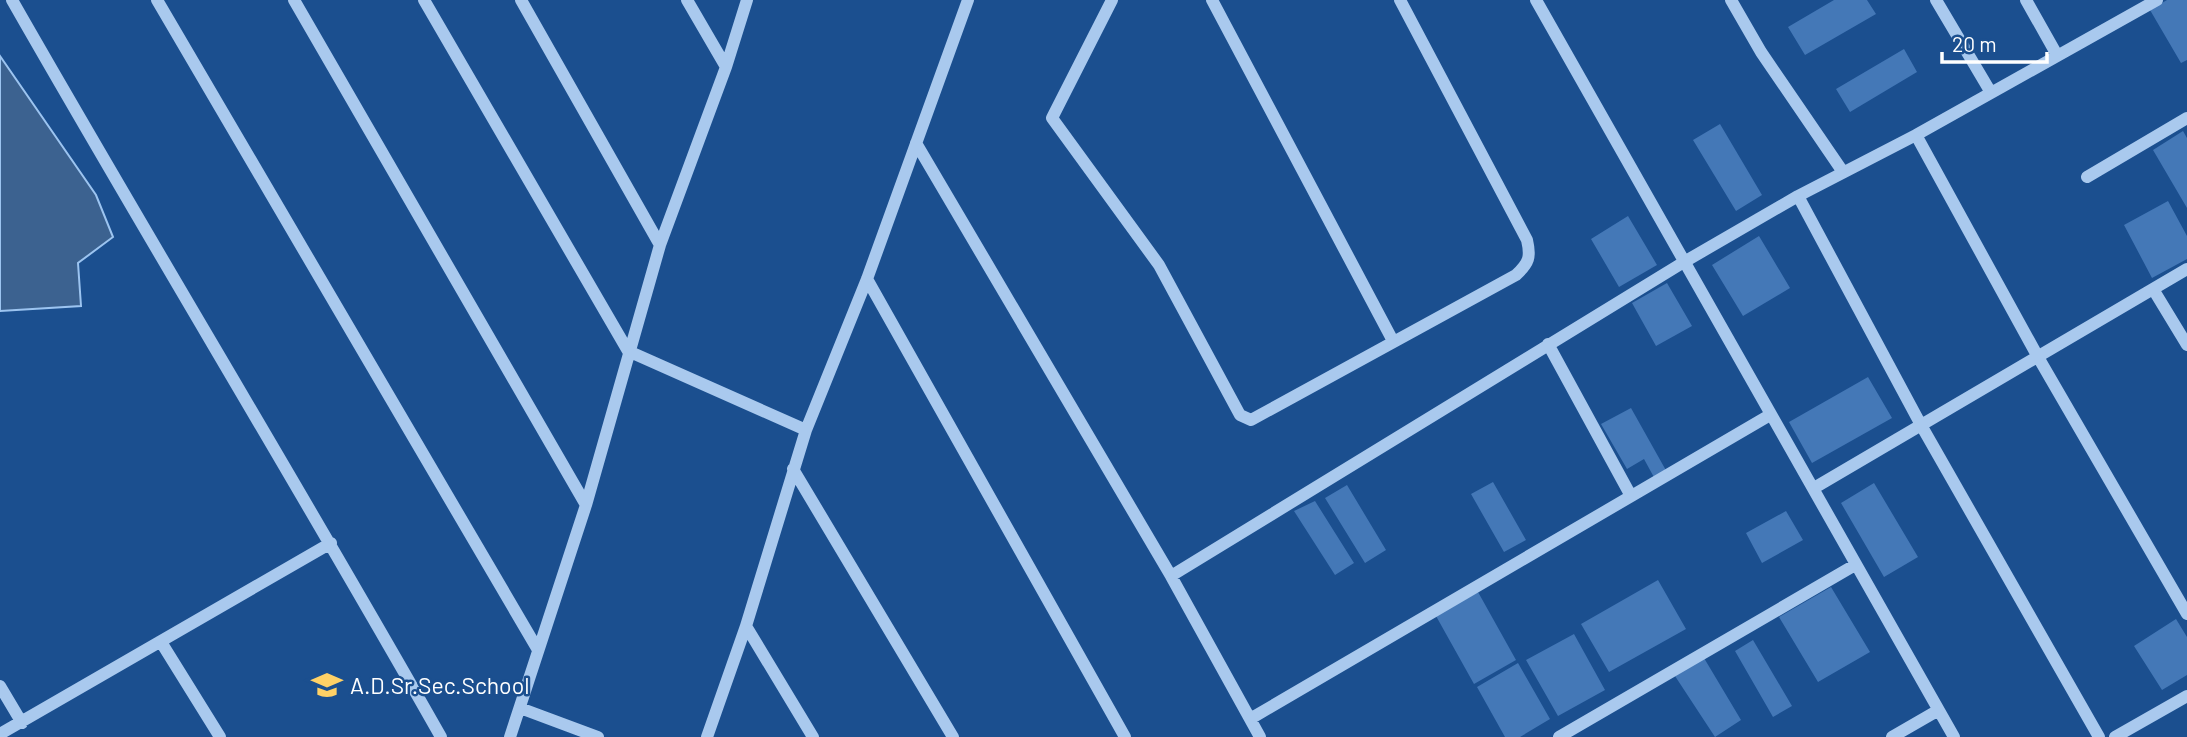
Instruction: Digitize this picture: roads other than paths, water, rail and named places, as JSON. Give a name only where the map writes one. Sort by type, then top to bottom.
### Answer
[{"type":"street","points":[[12,0],[168,272],[331,542],[441,737]]},
{"type":"street","points":[[158,0],[538,650]]},
{"type":"street","points":[[294,0],[586,505]]},
{"type":"street","points":[[424,0],[628,351],[806,430]]},
{"type":"street","points":[[521,0],[660,246]]},
{"type":"street","points":[[687,0],[726,66]]},
{"type":"street","points":[[510,737],[586,505],[660,246],[726,66],[747,0]]},
{"type":"street","points":[[707,737],[746,626],[806,430],[867,279],[968,0]]},
{"type":"street","points":[[1112,0],[1052,118],[1158,265],[1240,415],[1251,420],[1516,275],[1525,267],[1531,255],[1527,240],[1399,0]]},
{"type":"street","points":[[1212,0],[1393,341]]},
{"type":"street","points":[[1536,0],[1814,488],[1854,565],[1954,737]]},
{"type":"street","points":[[1731,0],[1761,52],[1843,172]]},
{"type":"street","points":[[1936,0],[1990,91]]},
{"type":"street","points":[[2026,0],[2057,55]]},
{"type":"street","points":[[1171,576],[1684,262],[1798,196],[1916,135],[1990,91],[2157,0]]},
{"type":"street","points":[[2087,177],[2187,118]]},
{"type":"street","points":[[1916,135],[2038,356],[2187,614]]},
{"type":"street","points":[[916,143],[1171,576],[1260,737]]},
{"type":"street","points":[[1798,196],[1921,425],[2099,737]]},
{"type":"street","points":[[1814,488],[2187,269]]},
{"type":"street","points":[[867,279],[1125,737]]},
{"type":"street","points":[[2153,289],[2187,345]]},
{"type":"street","points":[[1548,344],[1631,496]]},
{"type":"street","points":[[1250,719],[1770,415]]},
{"type":"street","points":[[793,469],[953,737]]},
{"type":"street","points":[[0,734],[331,542]]},
{"type":"street","points":[[1559,737],[1854,565]]},
{"type":"street","points":[[746,626],[813,737]]},
{"type":"street","points":[[161,642],[220,737]]},
{"type":"street","points":[[0,686],[22,723]]},
{"type":"street","points":[[2115,737],[2187,696]]},
{"type":"street","points":[[520,708],[598,737]]},
{"type":"street","points":[[1892,737],[1937,710]]},
{"type":"water","points":[[0,56],[96,195],[113,237],[78,263],[81,306],[0,311]]},
{"type":"place","name":"A.D.Sr.Sec.School","points":[[327,685]]}]
